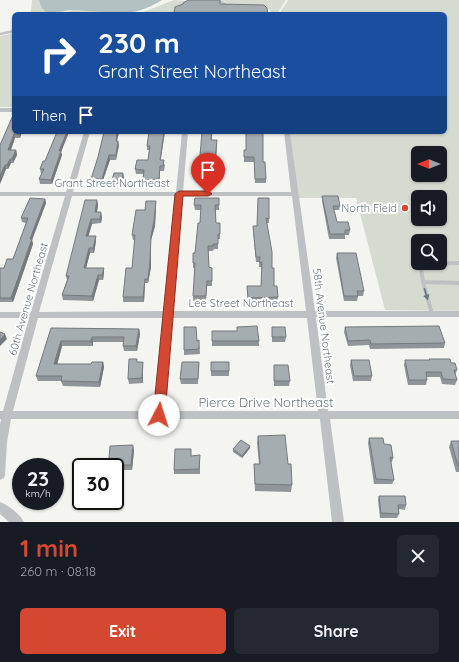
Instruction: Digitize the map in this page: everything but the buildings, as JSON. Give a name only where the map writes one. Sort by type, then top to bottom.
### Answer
[{"type":"street","points":[[197,0],[222,2],[237,10],[244,10]]},
{"type":"street","points":[[1,112],[12,110]]},
{"type":"street","name":"60th Avenue Northeast","points":[[0,475],[3,415],[70,194],[86,134]]},
{"type":"street","points":[[159,415],[185,134]]},
{"type":"street","name":"58th Avenue Northeast","points":[[287,134],[338,522]]},
{"type":"street","name":"Grant Street Northeast","points":[[0,194],[295,194]]},
{"type":"street","name":"Lee Street Northeast","points":[[0,315],[459,314]]},
{"type":"street","name":"Pierce Drive Northeast","points":[[3,415],[459,415]]},
{"type":"street","points":[[0,506],[18,522]]},
{"type":"lane","points":[[0,34],[12,31]]},
{"type":"lane","points":[[432,314],[423,282],[421,269],[423,264],[459,263]]},
{"type":"lane","points":[[423,282],[459,283]]},
{"type":"shaded area","points":[[32,0],[39,0],[41,7],[67,12],[31,12]]},
{"type":"shaded area","points":[[39,0],[162,0],[152,6],[134,12],[78,10],[46,12],[41,7]]},
{"type":"shaded area","points":[[174,0],[224,4],[194,2],[175,12],[143,12]]},
{"type":"shaded area","points":[[201,0],[286,0],[278,12],[271,12],[269,9],[238,9],[224,1]]},
{"type":"shaded area","points":[[288,0],[459,0],[459,311],[385,310],[356,198],[299,198],[290,134],[447,134],[447,12],[280,12]]},
{"type":"shaded area","points":[[76,9],[115,12],[67,12]]},
{"type":"shaded area","points":[[12,33],[12,107],[0,107],[0,36]]},
{"type":"place","name":"North Field","points":[[405,208]]},
{"type":"route","points":[[159,415],[179,194],[208,194]]}]
